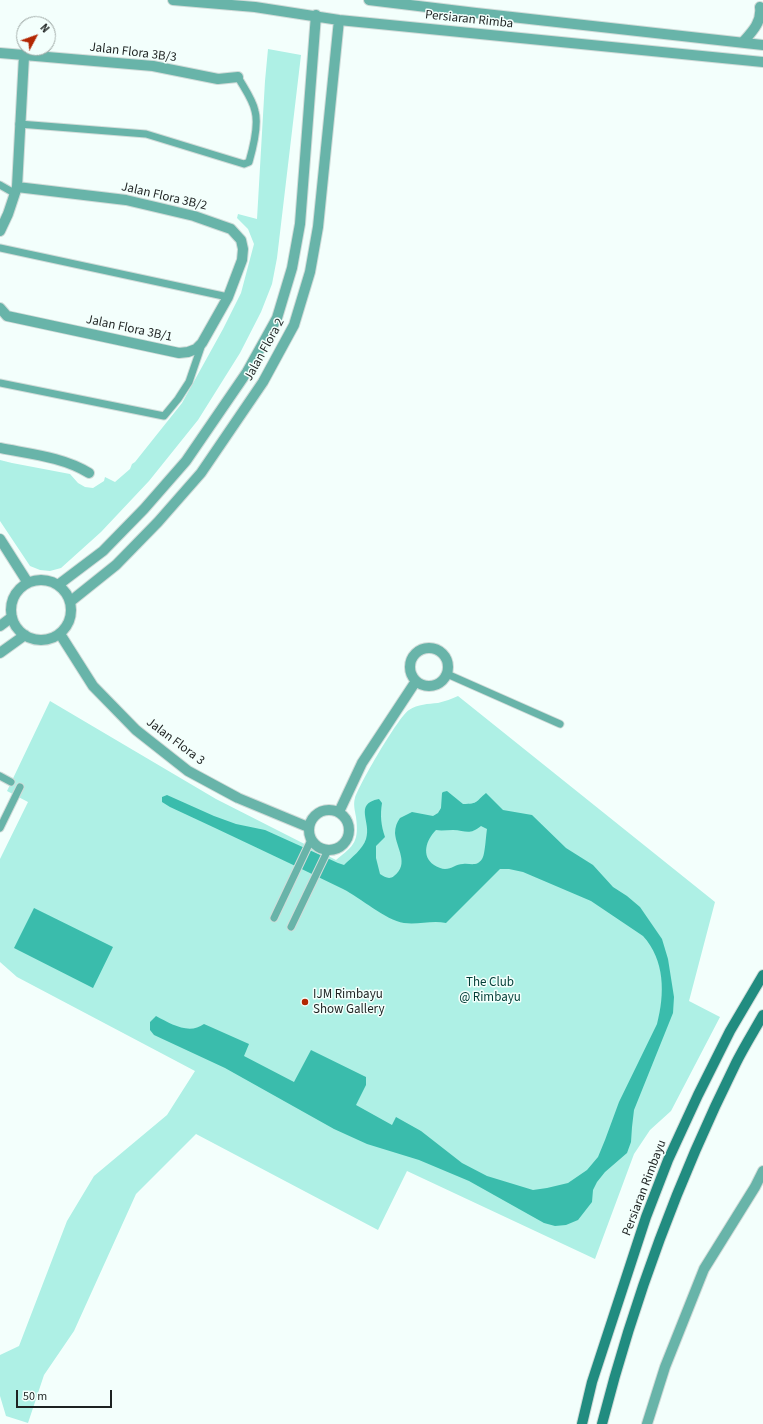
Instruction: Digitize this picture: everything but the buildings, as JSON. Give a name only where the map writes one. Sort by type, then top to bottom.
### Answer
[{"type":"main road","name":"Persiaran Rimbayu","points":[[582,1424],[595,1375],[646,1217],[668,1160],[698,1094],[730,1031],[763,975]]},
{"type":"main road","points":[[602,1424],[609,1396],[645,1279],[673,1204],[736,1062],[763,1015]]},
{"type":"street","name":"Persiaran Rimba","points":[[173,0],[255,7],[316,15],[339,20],[763,62]]},
{"type":"street","name":"Persiaran Rimba","points":[[368,0],[763,45]]},
{"type":"street","points":[[743,42],[760,20],[760,6]]},
{"type":"street","name":"Jalan Flora 2","points":[[58,585],[103,551],[144,509],[186,461],[247,372],[278,318],[292,268],[300,224],[316,15]]},
{"type":"street","name":"Jalan Flora 2","points":[[71,601],[116,565],[158,522],[201,473],[263,382],[294,325],[310,272],[318,227],[339,20]]},
{"type":"street","name":"Jalan Flora 3B/3","points":[[0,53],[16,55]]},
{"type":"street","points":[[0,231],[8,214],[16,190],[24,56]]},
{"type":"street","name":"Jalan Flora 3B/3","points":[[24,56],[153,66],[218,79],[238,78]]},
{"type":"street","name":"Jalan Flora 3B/2","points":[[16,190],[126,200],[194,216],[231,229],[241,240],[243,249],[242,260],[228,297]]},
{"type":"street","points":[[202,343],[228,297]]},
{"type":"street","name":"Jalan Flora 3B/1","points":[[2,316],[179,353],[196,349],[202,343]]},
{"type":"street","points":[[0,448],[66,461],[89,473]]},
{"type":"street","points":[[0,539],[28,583]]},
{"type":"street","points":[[38,580],[48,581],[58,585],[71,601],[71,619],[60,634],[52,639],[32,639],[25,636],[16,627],[12,617],[11,607],[14,597],[20,589],[28,583],[38,580]]},
{"type":"street","points":[[0,626],[12,617]]},
{"type":"street","name":"Jalan Flora 3","points":[[60,634],[93,686],[136,730],[188,771],[238,798],[308,827]]},
{"type":"street","points":[[0,653],[25,636]]},
{"type":"street","points":[[429,647],[441,651],[446,656],[448,662],[449,668],[447,674],[440,683],[434,686],[422,684],[416,681],[410,670],[412,656],[422,648],[429,647]]},
{"type":"street","points":[[339,812],[362,763],[416,681]]},
{"type":"street","points":[[326,809],[339,812],[348,822],[349,835],[341,846],[328,852],[310,842],[308,827],[314,815],[319,811],[326,809]]},
{"type":"street","points":[[647,1424],[665,1367],[704,1269],[755,1187],[763,1171]]},
{"type":"lane","points":[[19,124],[146,134],[244,164],[249,162],[252,153],[256,121],[252,102],[238,78]]},
{"type":"lane","points":[[0,185],[16,190]]},
{"type":"lane","points":[[0,248],[228,297]]},
{"type":"lane","points":[[0,384],[164,416],[178,399],[189,382],[202,343]]},
{"type":"lane","points":[[447,674],[560,724]]},
{"type":"lane","points":[[0,776],[11,782]]},
{"type":"lane","points":[[0,828],[20,786]]},
{"type":"lane","points":[[274,918],[310,842]]},
{"type":"lane","points":[[292,927],[328,852]]},
{"type":"green space","points":[[268,49],[301,55],[277,258],[272,284],[261,312],[240,353],[198,420],[149,481],[101,532],[61,568],[50,571],[40,570],[30,566],[0,521],[0,460],[70,474],[78,483],[85,487],[93,488],[104,481],[105,477],[115,482],[130,469],[132,464],[182,403],[241,293],[254,244],[248,229],[237,218],[238,214],[257,219]]},
{"type":"green space","name":"The Club @ Rimbayu","points":[[458,696],[715,902],[689,1001],[720,1017],[671,1111],[650,1130],[634,1154],[595,1259],[407,1171],[378,1230],[196,1134],[136,1194],[74,1331],[44,1375],[28,1423],[6,1416],[0,1396],[0,1355],[19,1346],[67,1221],[94,1176],[167,1115],[195,1071],[17,977],[0,962],[0,859],[28,802],[7,791],[50,701],[216,799],[336,860],[348,850],[354,842],[357,832],[357,825],[354,800],[371,766],[396,725],[412,708],[438,703]]},
{"type":"shaded area","points":[[447,791],[463,804],[475,803],[486,793],[503,810],[532,815],[566,848],[593,865],[613,887],[640,907],[662,939],[668,959],[674,997],[673,1013],[634,1110],[631,1142],[627,1153],[605,1172],[597,1182],[593,1190],[592,1202],[578,1220],[566,1225],[555,1226],[544,1223],[469,1181],[419,1160],[367,1144],[334,1129],[225,1068],[154,1035],[150,1030],[150,1022],[156,1016],[174,1025],[192,1029],[204,1024],[249,1044],[244,1056],[294,1082],[311,1050],[366,1077],[366,1085],[356,1105],[392,1125],[396,1117],[421,1131],[462,1163],[487,1176],[533,1190],[568,1183],[587,1170],[598,1157],[619,1102],[657,1024],[660,1013],[662,989],[659,966],[656,956],[643,936],[591,901],[523,872],[509,869],[500,869],[446,923],[404,923],[389,918],[343,889],[162,802],[162,797],[167,795],[236,824],[265,830],[344,865],[360,850],[366,839],[367,826],[365,809],[367,805],[371,801],[379,799],[382,803],[381,820],[385,837],[376,846],[376,858],[380,874],[389,878],[394,876],[399,871],[402,861],[395,833],[397,823],[400,818],[412,812],[433,816],[438,813],[441,808],[443,792]],"holes":[[[481,826],[487,829],[484,854],[478,863],[461,864],[444,869],[434,865],[427,857],[426,848],[430,838],[436,830],[470,832]]]},
{"type":"shaded area","points":[[34,908],[113,947],[93,988],[14,948]]},
{"type":"place","name":"IJM Rimbayu Show Gallery","points":[[305,1002]]}]
